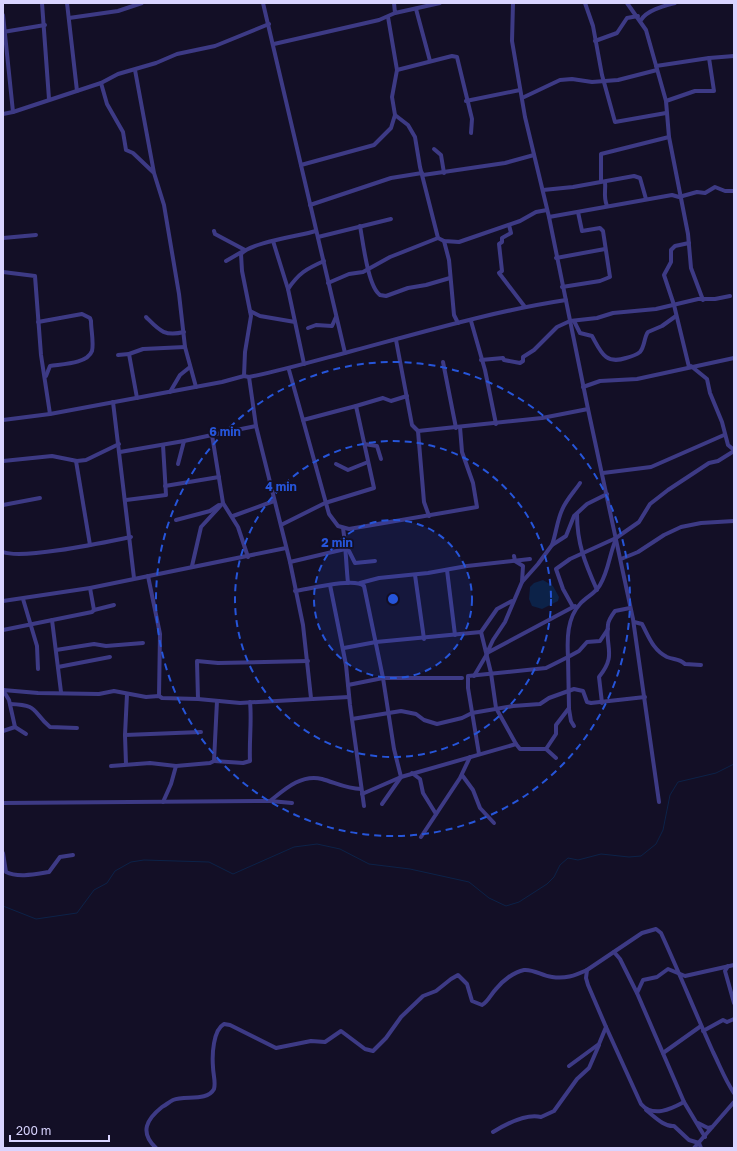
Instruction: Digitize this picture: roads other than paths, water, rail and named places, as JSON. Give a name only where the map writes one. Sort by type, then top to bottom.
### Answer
[{"type":"street","points":[[42,3],[45,25],[49,99]]},
{"type":"street","points":[[67,3],[77,91]]},
{"type":"street","points":[[69,18],[118,11],[142,3]]},
{"type":"street","points":[[263,3],[274,44],[345,353]]},
{"type":"street","points":[[394,3],[395,13]]},
{"type":"street","points":[[274,44],[346,28],[388,17],[395,13],[440,3]]},
{"type":"street","points":[[513,3],[512,41],[520,90],[549,217],[562,287],[572,321],[583,386],[608,494],[634,622],[659,802]]},
{"type":"street","points":[[585,3],[593,26],[595,42],[604,80],[616,123],[666,113]]},
{"type":"street","points":[[628,3],[646,30],[666,101],[669,137],[679,197],[689,243],[691,268],[703,300]]},
{"type":"street","points":[[595,42],[618,33],[627,18],[639,18],[659,8],[675,3]]},
{"type":"street","points":[[416,9],[430,61]]},
{"type":"street","points":[[3,15],[13,112]]},
{"type":"street","points":[[388,17],[397,70],[392,97],[396,115],[413,132],[438,238]]},
{"type":"street","points":[[3,114],[101,83],[118,74],[135,70],[177,54],[215,46],[269,24]]},
{"type":"street","points":[[4,32],[45,25]]},
{"type":"street","points":[[397,70],[452,56],[457,57],[466,101],[472,119],[471,133]]},
{"type":"street","points":[[522,98],[560,80],[572,79],[592,82],[618,80],[657,68],[709,58],[734,56]]},
{"type":"street","points":[[666,101],[695,91],[714,91],[709,58]]},
{"type":"street","points":[[135,70],[154,173],[164,205],[179,294],[185,347],[196,387]]},
{"type":"street","points":[[101,83],[107,104],[123,132],[126,150],[133,153],[154,173]]},
{"type":"street","points":[[466,101],[520,90]]},
{"type":"street","points":[[301,165],[374,145],[391,128],[396,115]]},
{"type":"street","points":[[607,206],[603,193],[606,187],[603,181],[600,154],[669,137]]},
{"type":"street","points":[[434,149],[441,155],[444,173]]},
{"type":"street","points":[[310,205],[391,178],[444,173],[505,164],[534,155]]},
{"type":"street","points":[[543,190],[573,187],[637,176],[640,178],[646,199]]},
{"type":"street","points":[[672,194],[678,188]]},
{"type":"street","points":[[549,217],[672,194],[679,197],[698,192],[705,193],[716,188],[725,191],[734,191]]},
{"type":"street","points":[[328,283],[368,269],[390,257],[438,238],[444,241],[459,242],[540,211],[547,210]]},
{"type":"street","points":[[562,287],[609,278],[610,276],[603,231],[600,228],[582,231],[578,212]]},
{"type":"street","points":[[318,237],[391,219]]},
{"type":"street","points":[[509,224],[511,233],[502,238],[502,242],[499,244],[502,271],[499,273],[525,307]]},
{"type":"street","points":[[360,226],[368,269],[377,293],[383,296],[408,288],[426,285],[450,278]]},
{"type":"street","points":[[214,230],[215,234],[245,250]]},
{"type":"street","points":[[226,261],[245,250],[273,240],[316,231]]},
{"type":"street","points":[[3,238],[36,236]]},
{"type":"street","points":[[273,240],[288,289],[304,364]]},
{"type":"street","points":[[444,241],[449,260],[453,306],[458,323]]},
{"type":"street","points":[[573,607],[562,588],[556,569],[570,559],[616,538],[640,522],[650,504],[668,490],[709,463],[718,461],[734,451],[728,445],[724,435],[722,422],[706,379],[690,367],[674,305],[665,282],[665,271],[671,262],[670,250],[675,246],[689,243]]},
{"type":"street","points":[[556,258],[605,249]]},
{"type":"street","points":[[244,376],[245,352],[251,320],[240,256],[245,250]]},
{"type":"street","points":[[288,289],[298,275],[310,267],[324,262]]},
{"type":"street","points":[[3,272],[35,276],[38,322],[50,414]]},
{"type":"street","points":[[481,360],[502,358],[504,360],[523,361],[523,357],[534,350],[554,330],[572,321],[597,318],[613,313],[674,305],[690,300],[703,300],[730,296]]},
{"type":"street","points":[[3,420],[50,414],[196,387],[244,376],[249,377],[289,370],[304,364],[458,323],[525,307],[566,300]]},
{"type":"street","points":[[250,311],[260,316],[295,322]]},
{"type":"street","points":[[38,322],[82,314],[90,318],[91,322],[92,350],[89,354],[76,361],[50,366],[46,377]]},
{"type":"street","points":[[572,321],[580,333],[592,336],[603,354],[615,361],[636,354],[646,341],[648,332],[662,326],[676,316]]},
{"type":"street","points":[[146,317],[159,330],[172,335],[184,332]]},
{"type":"street","points":[[308,328],[316,325],[332,326],[336,317]]},
{"type":"street","points":[[471,320],[496,424]]},
{"type":"street","points":[[396,340],[412,425],[418,431],[424,502],[429,516]]},
{"type":"street","points":[[118,355],[129,354],[143,349],[185,347]]},
{"type":"street","points":[[129,354],[137,398]]},
{"type":"street","points":[[583,386],[600,381],[637,379],[734,358]]},
{"type":"street","points":[[343,528],[400,522],[477,508],[473,483],[462,452],[458,427],[443,362]]},
{"type":"street","points":[[170,392],[180,375],[190,367]]},
{"type":"street","points":[[289,370],[325,503],[333,520],[343,528],[347,550],[346,559],[348,583]]},
{"type":"street","points":[[249,377],[256,426],[290,562],[308,661],[311,698]]},
{"type":"street","points":[[303,420],[383,398],[391,400],[407,396]]},
{"type":"street","points":[[113,402],[131,537],[134,578]]},
{"type":"street","points":[[281,525],[325,503],[374,488],[356,406]]},
{"type":"street","points":[[418,431],[496,424],[542,418],[588,409]]},
{"type":"street","points":[[120,452],[184,441],[256,426]]},
{"type":"street","points":[[212,435],[223,503],[232,516],[248,557]]},
{"type":"street","points":[[603,473],[651,467],[724,435]]},
{"type":"street","points":[[178,464],[184,441]]},
{"type":"street","points":[[3,461],[52,456],[76,461],[86,460],[119,444]]},
{"type":"street","points":[[364,444],[377,446],[381,459]]},
{"type":"street","points":[[126,500],[166,495],[163,445]]},
{"type":"street","points":[[76,461],[90,545]]},
{"type":"street","points":[[336,464],[348,470],[368,462]]},
{"type":"street","points":[[165,486],[218,477]]},
{"type":"street","points":[[474,676],[493,640],[505,622],[512,601],[522,582],[552,545],[557,533],[561,512],[568,498],[580,483]]},
{"type":"street","points":[[552,545],[566,536],[576,514],[588,504],[608,494]]},
{"type":"street","points":[[3,505],[40,498]]},
{"type":"street","points":[[232,516],[274,501]]},
{"type":"street","points":[[176,520],[210,511],[223,503]]},
{"type":"street","points":[[192,566],[201,527],[223,503]]},
{"type":"street","points":[[576,514],[578,537],[582,554],[597,590]]},
{"type":"street","points":[[621,559],[638,552],[664,535],[681,527],[701,523],[734,521]]},
{"type":"street","points":[[3,552],[8,554],[33,552],[90,545],[131,537]]},
{"type":"street","points":[[487,653],[580,604],[597,590],[609,568],[611,551],[616,538]]},
{"type":"street","points":[[3,601],[90,588],[192,566],[248,557],[286,548]]},
{"type":"street","points":[[347,550],[355,563],[375,562]]},
{"type":"street","points":[[290,562],[328,552],[347,550]]},
{"type":"street","points":[[514,556],[515,561],[522,566],[522,582]]},
{"type":"street","points":[[295,591],[330,585],[360,583],[379,578],[415,575],[530,559]]},
{"type":"street","points":[[446,570],[455,635]]},
{"type":"street","points":[[415,575],[424,639]]},
{"type":"street","points":[[148,576],[160,634],[159,696]]},
{"type":"street","points":[[360,583],[365,590],[376,642],[394,749],[401,777],[382,804]]},
{"type":"street","points":[[330,585],[344,648],[364,806]]},
{"type":"street","points":[[90,588],[94,610]]},
{"type":"street","points":[[23,599],[37,646],[38,670]]},
{"type":"street","points":[[344,648],[376,642],[424,639],[481,632],[497,609],[512,601]]},
{"type":"street","points":[[574,726],[571,721],[569,708],[567,641],[571,619],[580,604]]},
{"type":"street","points":[[3,630],[30,623],[92,612],[94,610],[114,605]]},
{"type":"street","points":[[602,703],[599,677],[605,670],[610,657],[608,624],[615,611],[630,608]]},
{"type":"street","points":[[52,620],[60,692]]},
{"type":"street","points":[[634,622],[642,624],[655,649],[668,657],[680,659],[685,664],[701,665]]},
{"type":"street","points":[[479,754],[468,688],[468,676],[492,673],[510,673],[546,668],[579,651],[587,642],[600,641],[608,630]]},
{"type":"street","points":[[481,632],[492,673],[496,708],[516,744],[520,748],[546,749],[556,758]]},
{"type":"street","points":[[56,650],[94,644],[106,646],[143,643]]},
{"type":"street","points":[[58,667],[110,657]]},
{"type":"street","points":[[198,699],[197,661],[218,663],[308,661]]},
{"type":"street","points":[[348,685],[383,678],[462,678]]},
{"type":"street","points":[[3,690],[38,693],[60,692],[99,694],[114,691],[146,697],[159,696],[162,698],[250,702],[349,697]]},
{"type":"street","points":[[3,690],[10,704],[15,727],[26,734]]},
{"type":"street","points":[[352,719],[388,712],[402,711],[416,714],[424,720],[437,724],[462,718],[472,713],[496,708],[540,704],[569,691],[583,691],[587,702],[591,703],[602,703],[645,697]]},
{"type":"street","points":[[126,764],[125,735],[128,694]]},
{"type":"street","points":[[214,761],[217,701]]},
{"type":"street","points":[[111,766],[150,763],[176,766],[210,763],[214,761],[243,763],[250,761],[249,733],[252,717],[250,702]]},
{"type":"street","points":[[10,704],[26,704],[36,711],[50,727],[77,728]]},
{"type":"street","points":[[546,749],[556,734],[556,725],[569,708]]},
{"type":"street","points":[[3,731],[15,727]]},
{"type":"street","points":[[125,735],[201,732]]},
{"type":"street","points":[[270,801],[294,782],[322,779],[362,791],[401,777],[516,744]]},
{"type":"street","points":[[421,837],[462,775],[470,757]]},
{"type":"street","points":[[163,802],[172,784],[176,766]]},
{"type":"street","points":[[412,774],[420,779],[423,793],[436,814]]},
{"type":"street","points":[[462,775],[473,790],[480,808],[494,823]]},
{"type":"street","points":[[3,803],[270,801],[292,803]]},
{"type":"street","points":[[3,853],[6,872],[11,874],[34,874],[49,872],[60,857],[73,855]]},
{"type":"street","points":[[156,1148],[148,1141],[146,1129],[148,1120],[172,1100],[209,1095],[214,1089],[212,1062],[214,1046],[218,1029],[224,1024],[230,1025],[276,1048],[312,1041],[325,1042],[341,1031],[365,1049],[373,1051],[386,1038],[401,1017],[423,996],[436,991],[458,975],[467,984],[472,1001],[482,1005],[486,1003],[504,980],[518,972],[525,970],[552,978],[570,977],[587,970],[642,933],[656,929],[661,933],[680,974],[702,1029],[724,1076],[734,1093]]},
{"type":"street","points":[[614,952],[620,959],[637,992],[662,1054],[684,1102],[705,1136]]},
{"type":"street","points":[[637,992],[644,980],[657,977],[668,969],[685,976],[734,965]]},
{"type":"street","points":[[728,966],[725,971],[734,1003]]},
{"type":"street","points":[[587,970],[586,978],[588,985],[641,1104],[646,1110],[664,1123],[674,1126],[689,1140],[699,1143]]},
{"type":"street","points":[[662,1054],[702,1029],[723,1020],[727,1022],[734,1019]]},
{"type":"street","points":[[493,1132],[505,1124],[533,1115],[541,1117],[554,1111],[577,1078],[589,1068],[606,1027]]},
{"type":"street","points":[[569,1066],[599,1044]]},
{"type":"street","points":[[646,1110],[670,1110],[684,1102]]},
{"type":"street","points":[[694,1148],[734,1102]]},
{"type":"street","points":[[698,1123],[708,1128],[712,1127]]},
{"type":"street","points":[[699,1143],[701,1148]]},
{"type":"water","points":[[543,580],[553,586],[559,597],[558,601],[542,609],[532,606],[529,599],[530,587],[534,583]]},
{"type":"waterway","points":[[3,906],[36,919],[77,913],[94,890],[107,883],[115,871],[131,862],[144,860],[209,862],[233,874],[294,847],[317,844],[340,849],[369,864],[410,869],[469,882],[489,898],[506,906],[519,902],[547,884],[554,877],[560,865],[568,858],[578,860],[601,854],[629,857],[641,856],[656,844],[663,830],[670,795],[678,782],[716,773],[734,764]]}]
